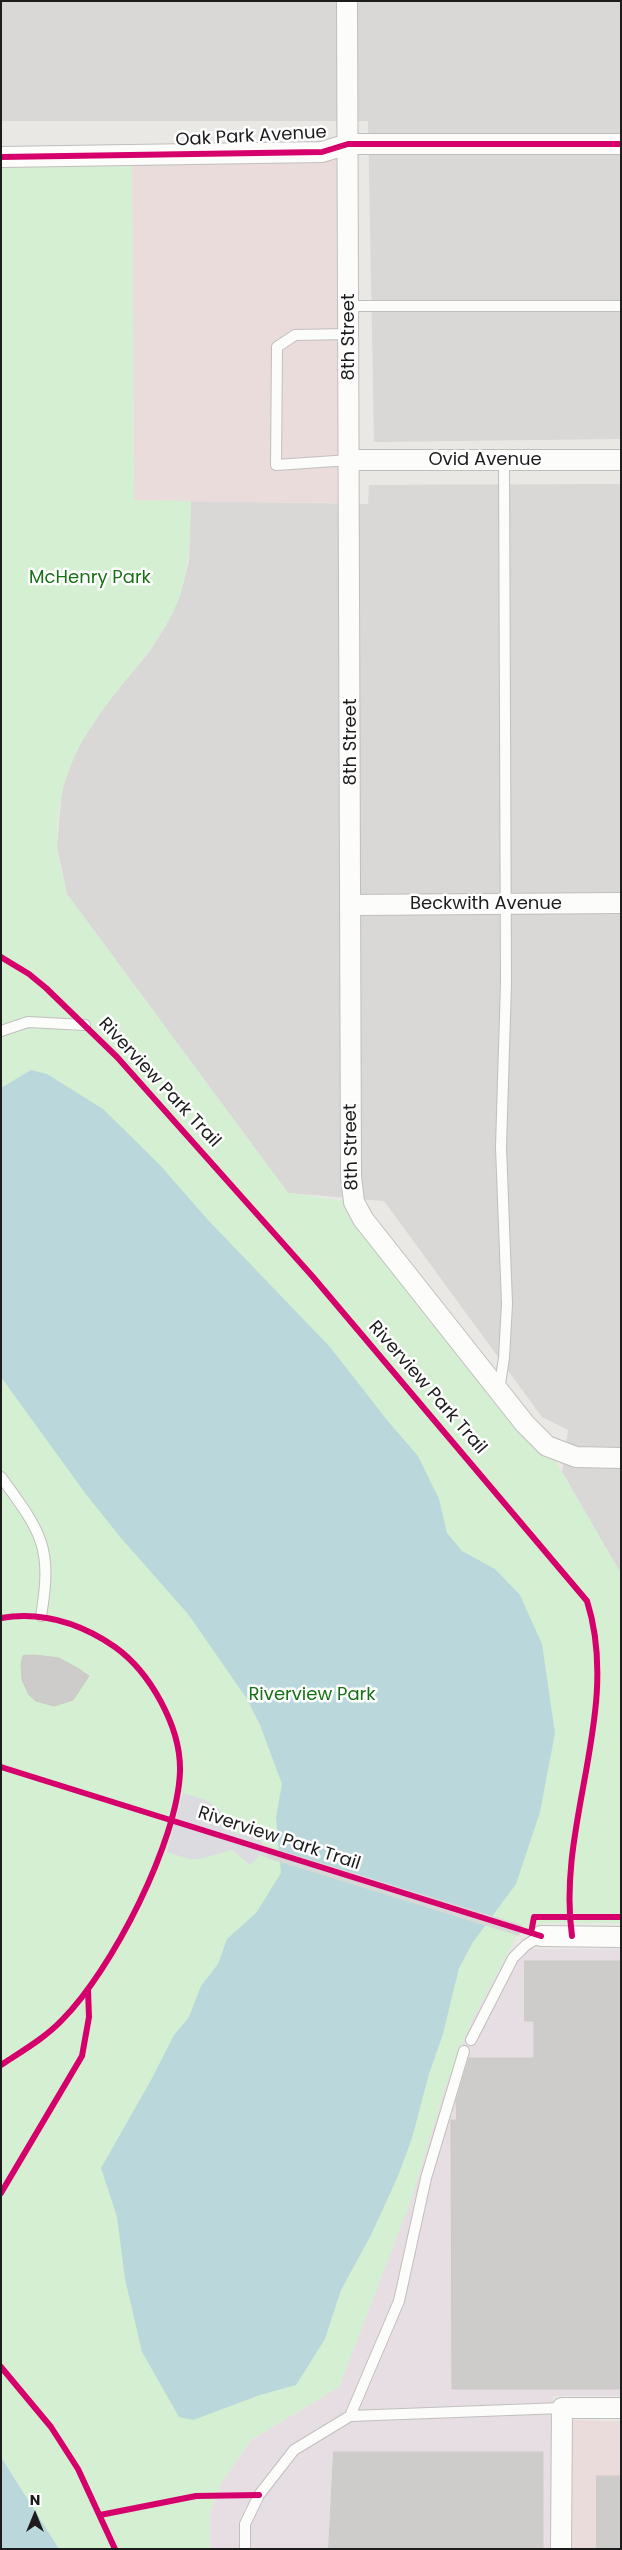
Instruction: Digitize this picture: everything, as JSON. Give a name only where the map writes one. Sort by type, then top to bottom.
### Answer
[{"type":"street","name":"8th Street","points":[[347,1],[351,1177],[354,1202],[363,1219],[525,1424],[547,1446],[576,1458],[621,1458]]},
{"type":"street","name":"Oak Park Avenue","points":[[1,157],[322,152],[348,144],[621,144]]},
{"type":"street","name":"Ovid Avenue","points":[[350,460],[621,460]]},
{"type":"street","name":"Beckwith Avenue","points":[[351,905],[621,903]]},
{"type":"street","points":[[541,1936],[621,1937]]},
{"type":"street","points":[[561,2549],[562,2408],[621,2408]]},
{"type":"lane","points":[[349,306],[621,306]]},
{"type":"lane","points":[[349,334],[295,335],[277,347],[276,465],[350,460]]},
{"type":"lane","points":[[499,1391],[504,1358],[507,1304],[502,1147],[505,1052],[504,460]]},
{"type":"lane","points":[[1,1031],[28,1022],[85,1025]]},
{"type":"lane","points":[[1,1477],[29,1516],[42,1540],[46,1562],[46,1588],[41,1616]]},
{"type":"lane","points":[[471,2040],[513,1958],[526,1945],[541,1936]]},
{"type":"lane","points":[[350,2416],[399,2301],[426,2178],[464,2051]]},
{"type":"lane","points":[[245,2549],[245,2524],[259,2495],[294,2450],[350,2416],[562,2408]]},
{"type":"shaded area","points":[[1,1],[621,1],[621,439],[374,442],[368,121],[1,121]]},
{"type":"shaded area","points":[[348,144],[350,503],[134,501],[132,156]]},
{"type":"shaded area","points":[[621,484],[621,1574],[562,1472],[568,1430],[542,1417],[384,1201],[288,1193],[67,894],[57,847],[62,789],[77,748],[107,703],[149,652],[166,625],[180,596],[189,561],[191,501],[368,504],[369,485]]},
{"type":"shaded area","points":[[183,1793],[205,1800],[215,1806],[224,1814],[236,1834],[255,1832],[263,1845],[270,1847],[267,1858],[260,1855],[250,1865],[232,1850],[200,1859],[189,1859],[167,1852]]},
{"type":"shaded area","points":[[511,1949],[621,1949],[621,2396],[553,2396],[551,2549],[210,2549],[210,2513],[222,2482],[251,2440],[339,2387],[412,2197],[446,2085],[471,2022]]},
{"type":"shaded area","points":[[572,2420],[621,2421],[621,2549],[572,2549]]},
{"type":"green space","name":"Riverview Park","points":[[132,156],[134,500],[191,501],[189,548],[186,572],[180,595],[170,619],[149,651],[96,719],[84,738],[67,777],[61,798],[57,846],[67,894],[288,1193],[354,1202],[547,1446],[621,1574],[621,1923],[542,1923],[541,1936],[520,1930],[471,2022],[446,2085],[412,2197],[339,2387],[251,2440],[222,2482],[210,2512],[210,2549],[59,2549],[1,2457],[1,157]]},
{"type":"water","points":[[31,1070],[47,1074],[103,1109],[159,1164],[208,1220],[330,1347],[387,1420],[418,1456],[439,1499],[447,1533],[462,1551],[495,1569],[520,1595],[542,1644],[555,1733],[540,1812],[516,1884],[473,1942],[459,1968],[443,2034],[429,2074],[412,2138],[398,2176],[371,2235],[341,2290],[325,2339],[296,2385],[260,2395],[193,2420],[179,2417],[142,2352],[125,2279],[117,2217],[101,2168],[174,2035],[189,2017],[201,1986],[218,1964],[227,1939],[256,1913],[281,1873],[276,1817],[282,1784],[260,1725],[247,1699],[188,1614],[121,1538],[85,1493],[1,1377],[1,1088]]},
{"type":"water","points":[[1,2457],[59,2549],[1,2549]]},
{"type":"pier","points":[[270,1847],[522,1925],[519,1936],[267,1858]]},
{"type":"building","points":[[35,1655],[59,1658],[89,1676],[73,1700],[54,1706],[36,1701],[29,1695],[22,1680],[21,1664],[23,1656]]},
{"type":"building","points":[[525,1961],[621,1961],[621,2389],[452,2389],[451,2120],[457,2120],[456,2101],[469,2058],[534,2058],[534,2021],[525,2021]]},
{"type":"building","points":[[334,2452],[543,2452],[543,2549],[329,2549]]},
{"type":"building","points":[[597,2476],[621,2476],[621,2549],[597,2549]]},
{"type":"cycle path","points":[[1,157],[322,152],[348,144],[621,144]]},
{"type":"cycle path","name":"Riverview Park Trail","points":[[1,957],[29,974],[46,988],[117,1057],[313,1277],[587,1601],[596,1642],[597,1684],[593,1726],[573,1852],[569,1894],[572,1936]]},
{"type":"cycle path","points":[[1,1618],[32,1616],[75,1625],[115,1647],[128,1658],[151,1686],[169,1719],[179,1754],[180,1771],[176,1800],[168,1832],[155,1867],[121,1938],[81,1998],[62,2020],[48,2033],[1,2065]]},
{"type":"cycle path","name":"Riverview Park Trail","points":[[1,1767],[541,1936]]},
{"type":"cycle path","points":[[531,1933],[534,1917],[621,1917]]},
{"type":"cycle path","points":[[1,2193],[82,2056],[89,2017],[88,1990]]},
{"type":"cycle path","points":[[1,2367],[51,2427],[78,2469],[115,2549]]},
{"type":"cycle path","points":[[100,2515],[196,2496],[259,2495]]},
{"type":"park label","name":"McHenry Park","points":[[90,578]]}]
